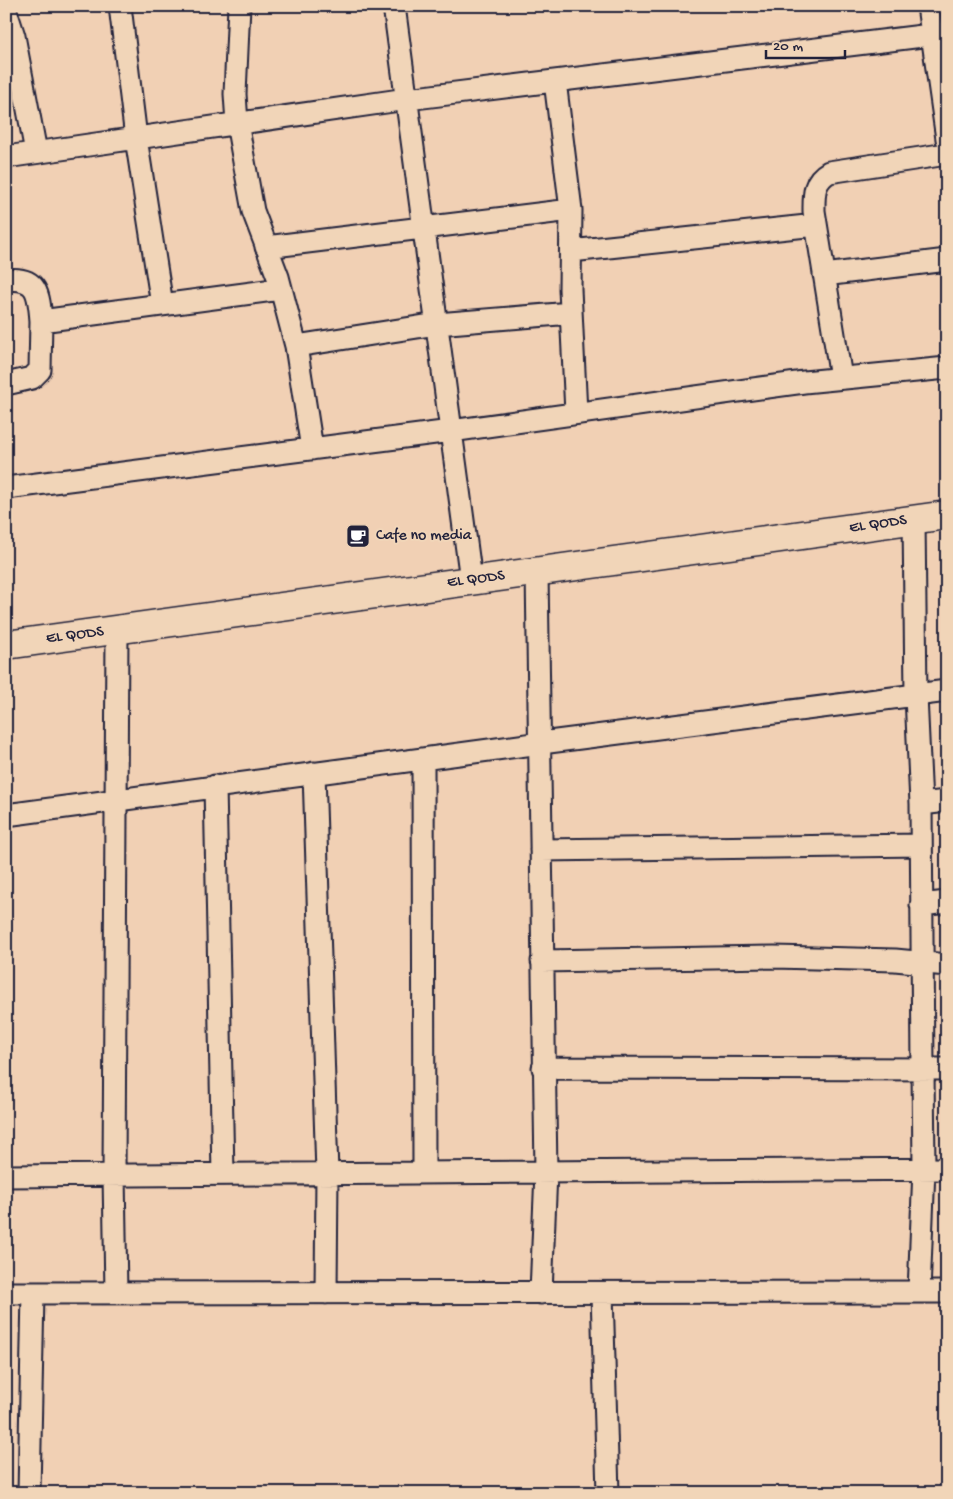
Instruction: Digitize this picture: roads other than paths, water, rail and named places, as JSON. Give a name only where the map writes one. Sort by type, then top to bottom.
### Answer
[{"type":"street","points":[[120,6],[136,138],[162,305]]},
{"type":"street","points":[[394,6],[408,99],[471,580]]},
{"type":"street","points":[[928,6],[940,34],[947,139]]},
{"type":"street","points":[[242,7],[235,94],[237,123],[253,211],[282,289],[296,346],[312,449]]},
{"type":"street","points":[[6,11],[36,152]]},
{"type":"street","points":[[6,157],[408,99],[940,34]]},
{"type":"street","points":[[555,81],[571,210],[571,313],[576,413]]},
{"type":"street","points":[[841,378],[816,225],[814,191],[822,176],[829,172],[947,154]]},
{"type":"street","points":[[266,246],[571,210]]},
{"type":"street","points":[[570,251],[816,225]]},
{"type":"street","points":[[824,275],[947,260]]},
{"type":"street","points":[[6,280],[25,280],[31,284],[38,296],[41,321],[40,370],[32,378],[6,384]]},
{"type":"street","points":[[41,321],[282,289]]},
{"type":"street","points":[[296,346],[437,324],[571,313]]},
{"type":"street","points":[[6,488],[451,431],[841,378],[947,368]]},
{"type":"street","name":"EL QODS","points":[[6,645],[947,515]]},
{"type":"street","points":[[914,520],[916,696],[921,804],[924,1169],[919,1292]]},
{"type":"street","points":[[537,573],[546,1172],[542,1293]]},
{"type":"street","points":[[116,1293],[114,1175],[117,631]]},
{"type":"street","points":[[6,815],[947,691]]},
{"type":"street","points":[[423,759],[424,1172]]},
{"type":"street","points":[[314,773],[327,1173],[326,1293]]},
{"type":"street","points":[[215,786],[223,1174]]},
{"type":"street","points":[[921,804],[947,801]]},
{"type":"street","points":[[541,850],[921,845]]},
{"type":"street","points":[[921,905],[947,902]]},
{"type":"street","points":[[542,961],[774,957],[895,960],[947,965]]},
{"type":"street","points":[[543,1068],[947,1070]]},
{"type":"street","points":[[6,1176],[947,1169]]},
{"type":"street","points":[[6,1293],[947,1292]]},
{"type":"street","points":[[29,1493],[33,1293]]},
{"type":"street","points":[[602,1293],[608,1493]]},
{"type":"place","name":"Cafe no media","points":[[358,536]]}]
